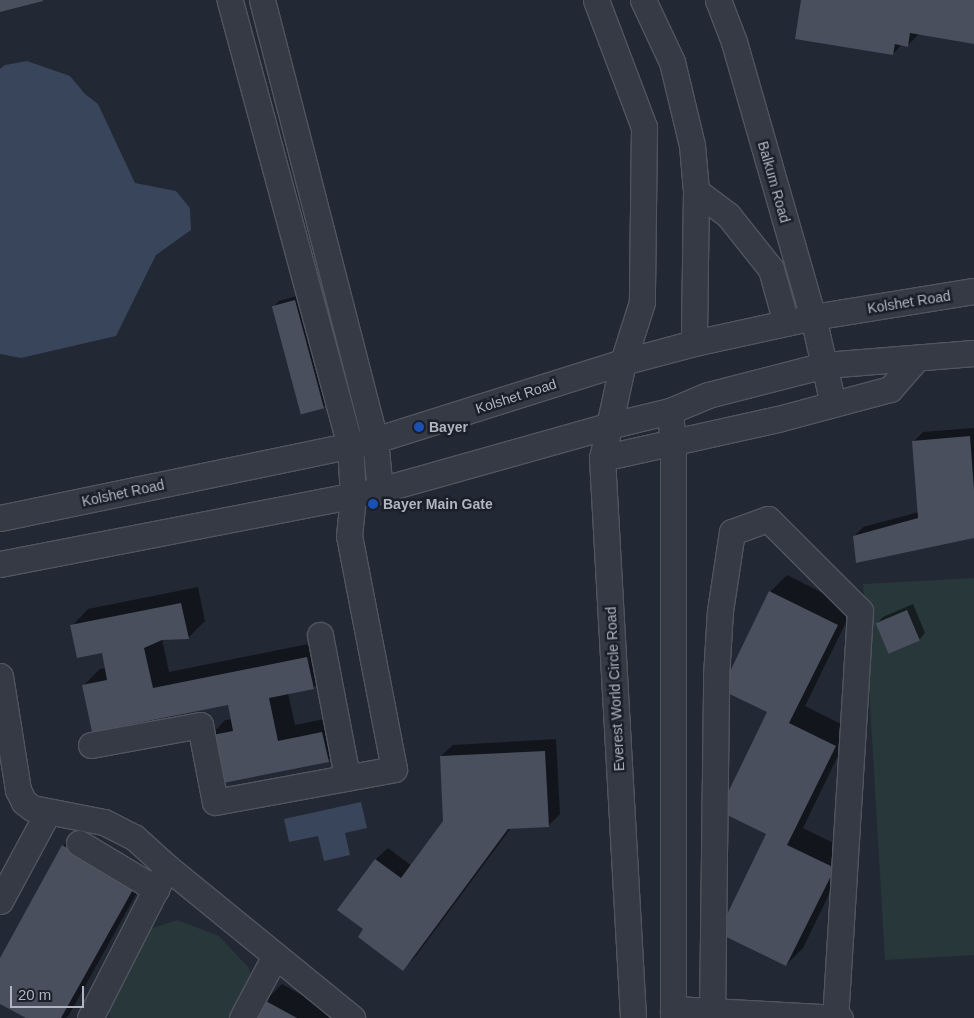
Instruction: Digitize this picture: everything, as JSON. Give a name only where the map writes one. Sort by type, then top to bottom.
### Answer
[{"type":"street","points":[[91,745],[200,725],[215,802],[394,768],[349,536],[353,496],[350,446],[230,0]]},
{"type":"street","points":[[262,0],[375,440],[380,490]]},
{"type":"street","name":"Everest World Circle Road","points":[[596,0],[644,127],[642,302],[623,362],[602,458],[633,1018]]},
{"type":"street","points":[[643,0],[672,62],[692,145],[696,191],[694,343]]},
{"type":"street","name":"Balkum Road","points":[[718,0],[734,42],[813,318],[834,404]]},
{"type":"street","points":[[696,191],[728,215],[770,268],[786,322]]},
{"type":"street","name":"Kolshet Road","points":[[0,518],[375,440],[623,362],[694,343],[786,322],[974,291]]},
{"type":"street","points":[[320,333],[346,328]]},
{"type":"street","points":[[0,564],[380,490],[608,426],[670,411],[708,395],[825,365],[974,353]]},
{"type":"street","points":[[602,458],[673,444],[890,389],[917,358]]},
{"type":"street","points":[[670,411],[673,444],[673,1013],[840,1018]]},
{"type":"street","points":[[712,1014],[716,676],[720,611],[732,532],[768,519],[860,611],[835,1018]]},
{"type":"street","points":[[320,635],[347,777]]},
{"type":"street","points":[[0,676],[18,790],[24,802],[32,808],[104,822],[134,837],[167,867],[352,1018]]},
{"type":"street","points":[[0,901],[48,812]]},
{"type":"street","points":[[79,843],[156,889]]},
{"type":"street","points":[[90,1018],[167,867]]},
{"type":"street","points":[[242,1018],[276,956]]},
{"type":"shaded area","points":[[974,578],[974,955],[885,960],[863,584]]},
{"type":"shaded area","points":[[177,920],[219,936],[249,968],[254,996],[241,1018],[110,1018],[109,992],[150,929]]},
{"type":"water","points":[[27,61],[70,76],[85,94],[98,104],[135,183],[176,191],[190,208],[191,230],[156,255],[116,336],[21,358],[0,354],[0,69],[5,65]]},
{"type":"water","points":[[361,802],[367,828],[345,833],[350,855],[324,861],[318,836],[289,842],[284,819]]},
{"type":"building","points":[[0,0],[43,0],[43,1],[0,12]]},
{"type":"building","points":[[801,0],[974,0],[974,44],[910,33],[908,47],[895,44],[893,55],[795,39]]},
{"type":"building","points":[[295,300],[324,408],[301,414],[272,306]]},
{"type":"building","points":[[970,436],[974,490],[974,538],[856,563],[853,536],[918,518],[912,441]]},
{"type":"building","points":[[769,591],[838,625],[789,723],[836,746],[787,845],[835,868],[786,966],[718,933],[766,834],[719,811],[767,712],[721,690]]},
{"type":"building","points":[[181,603],[189,639],[162,640],[144,648],[153,688],[307,657],[314,689],[269,698],[278,741],[322,732],[329,762],[218,784],[207,736],[233,731],[228,705],[92,732],[82,685],[107,680],[102,653],[77,658],[70,625]]},
{"type":"building","points":[[907,610],[920,640],[889,654],[876,623]]},
{"type":"building","points":[[545,751],[549,827],[508,829],[403,971],[358,937],[363,929],[337,910],[375,859],[401,878],[443,821],[440,756]]},
{"type":"building","points":[[62,845],[135,886],[61,1018],[26,1018],[0,1004],[0,958]]},
{"type":"building","points":[[264,1000],[297,1018],[254,1018]]},
{"type":"place","name":"Bayer","points":[[419,427]]},
{"type":"place","name":"Bayer Main Gate","points":[[373,504]]}]
